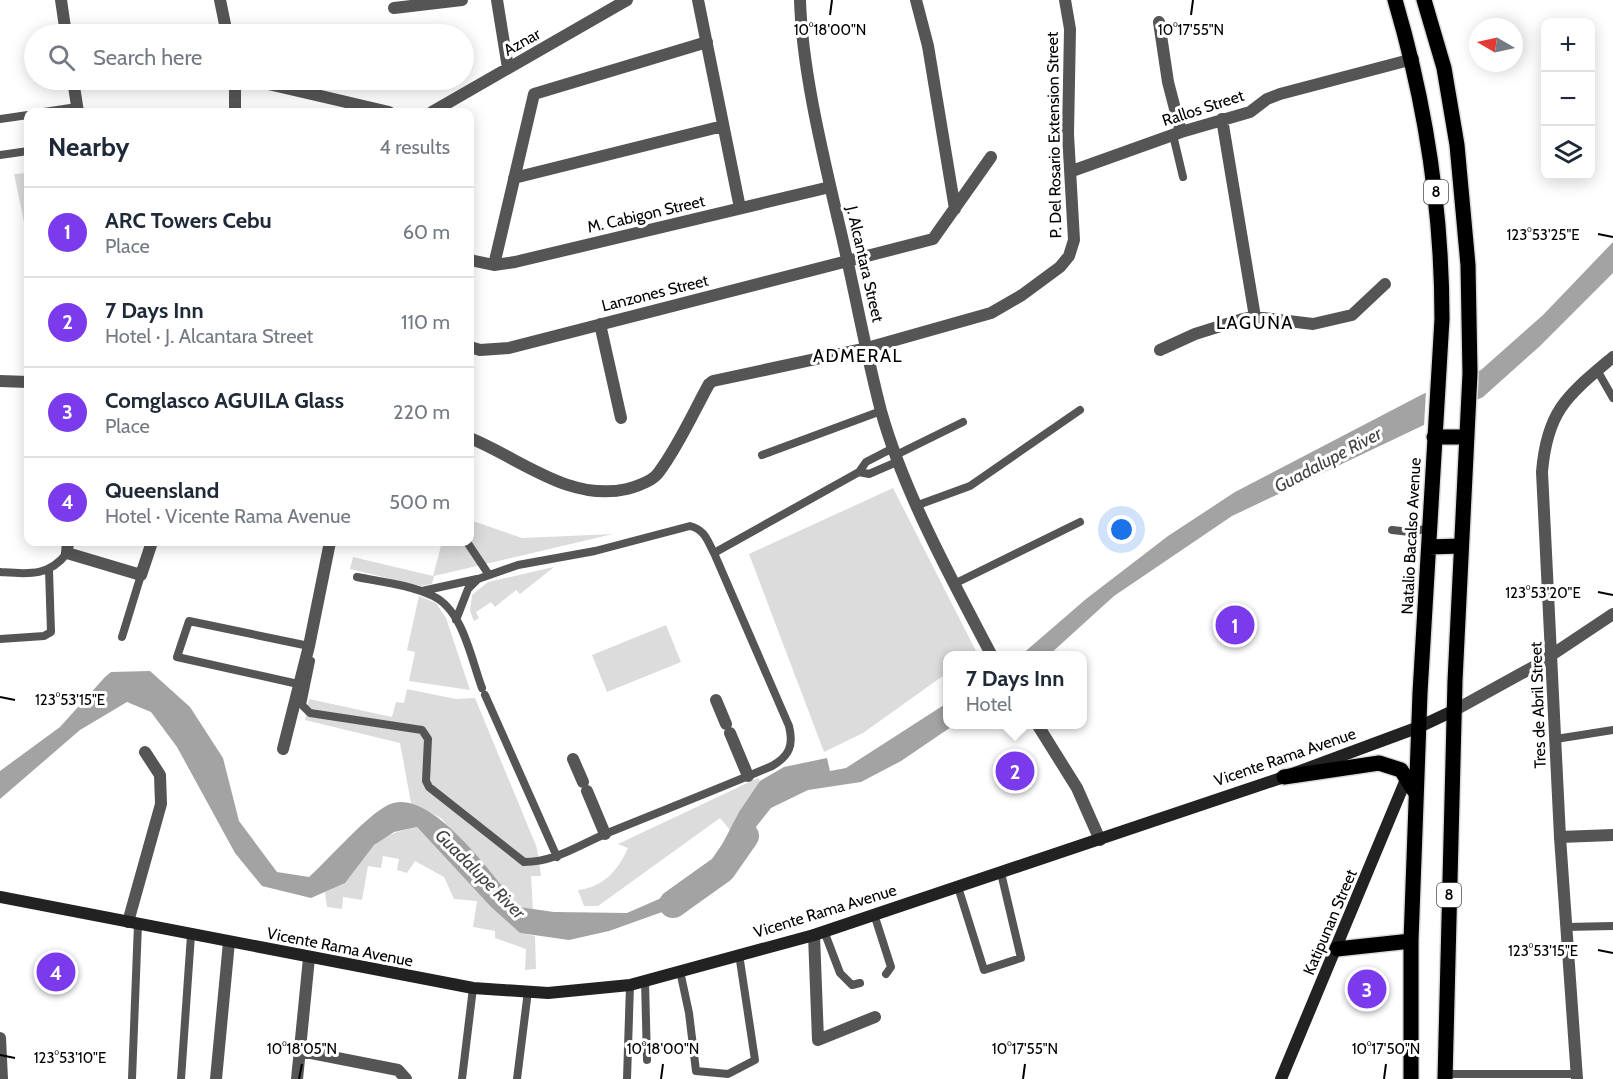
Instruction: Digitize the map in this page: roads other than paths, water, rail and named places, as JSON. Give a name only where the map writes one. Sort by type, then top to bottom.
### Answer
[{"type":"main road","name":"Natalio Bacalso Avenue","points":[[1395,0],[1413,59],[1429,139],[1438,209],[1442,319],[1416,795],[1411,941],[1411,1079]]},
{"type":"main road","name":"8","points":[[1424,0],[1444,68],[1457,145],[1468,265],[1470,373],[1455,710],[1445,1077]]},
{"type":"main road","points":[[1434,437],[1467,436]]},
{"type":"main road","points":[[1429,547],[1461,546]]},
{"type":"main road","name":"Vicente Rama Avenue","points":[[0,897],[473,988],[548,993],[630,984],[819,933],[1001,873],[1163,816],[1284,777],[1419,727],[1455,710]]},
{"type":"main road","points":[[1284,777],[1372,763],[1393,766],[1407,777],[1416,795]]},
{"type":"main road","name":"Katipunan Street","points":[[1281,1079],[1407,777]]},
{"type":"main road","points":[[1337,949],[1411,941]]},
{"type":"street","points":[[61,0],[65,24]]},
{"type":"street","points":[[220,0],[225,24]]},
{"type":"street","points":[[394,8],[462,0]]},
{"type":"street","points":[[497,0],[508,68]]},
{"type":"street","name":"Aznar","points":[[474,88],[627,0]]},
{"type":"street","name":"J. Alcantara Street","points":[[800,0],[801,30],[830,187],[881,411],[896,454],[954,584],[989,651]]},
{"type":"street","points":[[916,0],[928,46],[955,208]]},
{"type":"street","name":"P. Del Rosario Extension Street","points":[[474,440],[555,481],[596,493],[637,487],[659,473],[709,384],[713,381],[867,348],[991,313],[1022,295],[1060,267],[1069,256],[1074,240],[1072,171],[1068,134],[1070,29],[1065,0]]},
{"type":"street","points":[[700,3],[740,208]]},
{"type":"street","points":[[1159,22],[1177,134]]},
{"type":"street","points":[[494,266],[534,94],[707,42]]},
{"type":"street","name":"Rallos Street","points":[[1072,171],[1222,119],[1250,112],[1267,99],[1280,94],[1413,59]]},
{"type":"street","points":[[74,90],[77,108]]},
{"type":"street","points":[[235,90],[235,108]]},
{"type":"street","points":[[295,90],[372,108]]},
{"type":"street","name":"Aznar","points":[[439,108],[470,90]]},
{"type":"street","points":[[1222,119],[1255,317]]},
{"type":"street","points":[[514,178],[723,126]]},
{"type":"street","points":[[1053,139],[1068,134]]},
{"type":"street","name":"Lanzones Street","points":[[474,348],[480,350],[509,348],[933,239],[991,157]]},
{"type":"street","name":"M. Cabigon Street","points":[[474,261],[494,266],[830,187]]},
{"type":"street","points":[[1160,350],[1195,334],[1255,317],[1307,324],[1352,315],[1385,284]]},
{"type":"street","points":[[600,324],[621,418]]},
{"type":"street","name":"Tres de Abril Street","points":[[1577,1076],[1565,927],[1542,472],[1546,435],[1558,410],[1568,397],[1613,357]]},
{"type":"street","points":[[0,381],[24,382]]},
{"type":"street","points":[[68,547],[141,575],[151,546]]},
{"type":"street","points":[[283,749],[309,646],[329,546]]},
{"type":"street","name":"Vicente Rama Avenue","points":[[1455,710],[1553,655],[1613,614]]},
{"type":"street","points":[[716,700],[748,776]]},
{"type":"street","points":[[1040,729],[1077,788],[1100,840]]},
{"type":"street","points":[[133,923],[162,804],[160,775],[145,752]]},
{"type":"street","points":[[573,759],[605,834]]},
{"type":"street","points":[[1560,837],[1613,836]]},
{"type":"street","points":[[819,933],[818,1040],[875,1017]]},
{"type":"street","points":[[216,1079],[229,942]]},
{"type":"street","points":[[297,1079],[309,958]]},
{"type":"street","points":[[0,1038],[3,1079]]},
{"type":"street","points":[[301,1051],[398,1070],[406,1079]]},
{"type":"lane","points":[[0,118],[24,115]]},
{"type":"lane","points":[[1177,134],[1183,177]]},
{"type":"lane","points":[[0,155],[24,152]]},
{"type":"lane","points":[[1597,370],[1613,398]]},
{"type":"lane","points":[[918,504],[970,486],[1080,410]]},
{"type":"lane","points":[[762,455],[881,411]]},
{"type":"lane","points":[[714,553],[859,472],[866,462],[896,454],[963,422]]},
{"type":"lane","points":[[859,472],[869,474],[896,454]]},
{"type":"lane","points":[[954,584],[1080,522]]},
{"type":"lane","points":[[335,546],[302,705],[304,709],[310,713],[422,730],[428,738],[426,781],[429,788],[524,862],[541,862],[557,857],[605,834],[748,776],[784,759],[791,746],[791,735],[714,553],[704,533],[690,526],[595,551],[518,565],[478,579],[420,591]]},
{"type":"lane","points":[[1392,530],[1410,532],[1430,528]]},
{"type":"lane","points":[[470,546],[489,575]]},
{"type":"lane","points":[[0,572],[49,570],[58,565],[68,547]]},
{"type":"lane","points":[[0,639],[45,636],[51,632],[49,570]]},
{"type":"lane","points":[[122,637],[141,575]]},
{"type":"lane","points":[[357,577],[420,591],[440,600],[456,620],[484,692],[557,857]]},
{"type":"lane","points":[[456,620],[468,589],[478,579]]},
{"type":"lane","points":[[298,684],[177,657],[189,621],[309,646]]},
{"type":"lane","points":[[1556,739],[1613,729]]},
{"type":"lane","points":[[958,887],[984,970],[1021,958],[1001,873]]},
{"type":"lane","points":[[874,914],[891,967],[886,974]]},
{"type":"lane","points":[[132,1079],[133,923]]},
{"type":"lane","points":[[1565,927],[1613,926]]},
{"type":"lane","points":[[819,933],[840,973],[852,985],[860,982]]},
{"type":"lane","points":[[181,1079],[191,935]]},
{"type":"lane","points":[[680,971],[689,1013],[696,1071],[728,1074],[755,1060],[739,954]]},
{"type":"lane","points":[[645,981],[647,1060]]},
{"type":"lane","points":[[627,1079],[630,984]]},
{"type":"lane","points":[[462,1079],[473,988]]},
{"type":"lane","points":[[518,1079],[528,991]]},
{"type":"lane","points":[[1445,1077],[1577,1076]]},
{"type":"water","points":[[1613,242],[1613,273],[1540,346],[1483,397],[1232,516],[1114,596],[1053,651],[1026,651],[1086,599],[1168,536],[1235,492],[1423,394],[1481,370],[1543,315]]},
{"type":"water","points":[[150,671],[190,707],[223,758],[239,821],[277,872],[309,877],[379,810],[388,805],[405,802],[423,808],[442,821],[478,857],[519,907],[554,912],[627,913],[675,892],[714,860],[739,812],[760,781],[784,767],[827,758],[830,771],[846,768],[943,706],[943,729],[948,729],[901,761],[861,782],[808,790],[771,808],[725,866],[665,911],[609,931],[569,940],[520,933],[491,907],[417,827],[394,832],[374,845],[345,883],[311,898],[262,886],[235,853],[177,747],[151,712],[127,702],[80,730],[0,799],[0,771],[60,727],[111,672]]},
{"type":"waterway","name":"Guadalupe River","points":[[673,904],[722,869],[745,836]]},
{"type":"place","name":"ARC Towers Cebu","points":[[1235,625]]},
{"type":"place","name":"7 Days Inn","points":[[1015,771]]},
{"type":"place","name":"Queensland","points":[[56,972]]},
{"type":"place","name":"Comglasco AGUILA Glass","points":[[1367,989]]},
{"type":"district","name":"LAGUNA","points":[[1255,323]]},
{"type":"district","name":"ADMERAL","points":[[858,356]]}]
